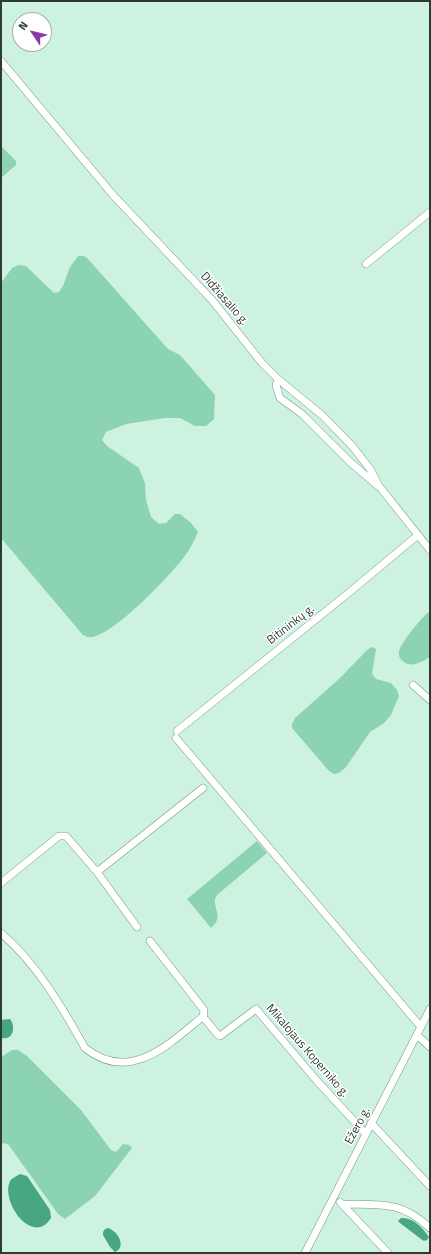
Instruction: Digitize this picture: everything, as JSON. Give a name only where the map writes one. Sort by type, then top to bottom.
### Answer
[{"type":"street","name":"Didžiasalio g.","points":[[1,60],[113,195],[212,300],[262,363],[278,379],[317,411],[353,447],[370,469],[379,486],[430,550]]},
{"type":"street","points":[[366,264],[430,212]]},
{"type":"street","points":[[278,379],[276,385],[280,398],[302,414],[350,462],[379,486]]},
{"type":"street","name":"Bitininkų g.","points":[[418,535],[176,734],[421,1028]]},
{"type":"street","points":[[413,685],[430,700]]},
{"type":"street","points":[[96,872],[203,788]]},
{"type":"street","points":[[1,883],[59,836],[66,836],[96,872],[137,927]]},
{"type":"street","points":[[1,933],[14,944],[35,968],[85,1048],[103,1059],[120,1064],[138,1060],[152,1054],[168,1045],[203,1018],[204,1010],[150,941]]},
{"type":"street","name":"Mikalojaus Koperniko g.","points":[[203,1018],[220,1036],[256,1009],[317,1081],[366,1134]]},
{"type":"street","name":"Ežero g.","points":[[305,1253],[430,1009]]},
{"type":"street","points":[[417,1035],[430,1046]]},
{"type":"street","points":[[372,1123],[430,1186]]},
{"type":"street","points":[[333,1198],[342,1204],[388,1253]]},
{"type":"street","points":[[342,1204],[395,1206],[414,1215],[430,1228]]},
{"type":"shaded area","points":[[1,146],[16,161],[16,165],[1,178]]},
{"type":"shaded area","points":[[78,256],[84,256],[88,259],[168,349],[180,355],[215,395],[214,419],[206,426],[195,426],[180,418],[165,418],[126,424],[106,432],[102,440],[107,446],[139,468],[145,483],[146,500],[151,517],[159,524],[166,523],[175,514],[180,514],[191,523],[198,532],[187,553],[156,589],[111,628],[98,635],[88,637],[82,634],[1,538],[1,283],[12,268],[19,265],[26,266],[54,293],[59,292],[63,286],[70,267]]},
{"type":"shaded area","points":[[430,611],[430,657],[417,664],[407,664],[400,659],[399,651],[404,641],[422,618]]},
{"type":"shaded area","points":[[373,647],[376,649],[372,674],[376,679],[391,683],[397,690],[399,696],[391,715],[384,723],[370,732],[346,767],[339,773],[334,774],[329,771],[292,728],[292,724],[295,718],[340,678],[368,649]]},
{"type":"shaded area","points":[[257,841],[267,853],[217,895],[215,898],[215,904],[218,917],[211,928],[187,899]]},
{"type":"shaded area","points":[[10,1019],[13,1025],[13,1032],[8,1038],[1,1038],[1,1020]]},
{"type":"shaded area","points":[[12,1050],[18,1050],[27,1056],[81,1110],[111,1150],[116,1152],[123,1144],[129,1145],[132,1148],[95,1196],[65,1219],[58,1214],[8,1144],[1,1143],[1,1057]]},
{"type":"shaded area","points":[[20,1174],[27,1176],[50,1210],[51,1218],[44,1226],[36,1227],[27,1225],[14,1210],[8,1190],[10,1181]]},
{"type":"shaded area","points":[[401,1218],[409,1219],[417,1223],[429,1237],[427,1240],[424,1241],[400,1223],[398,1221]]},
{"type":"shaded area","points":[[108,1228],[115,1232],[120,1239],[121,1243],[119,1250],[115,1252],[110,1247],[103,1235],[105,1229]]}]
